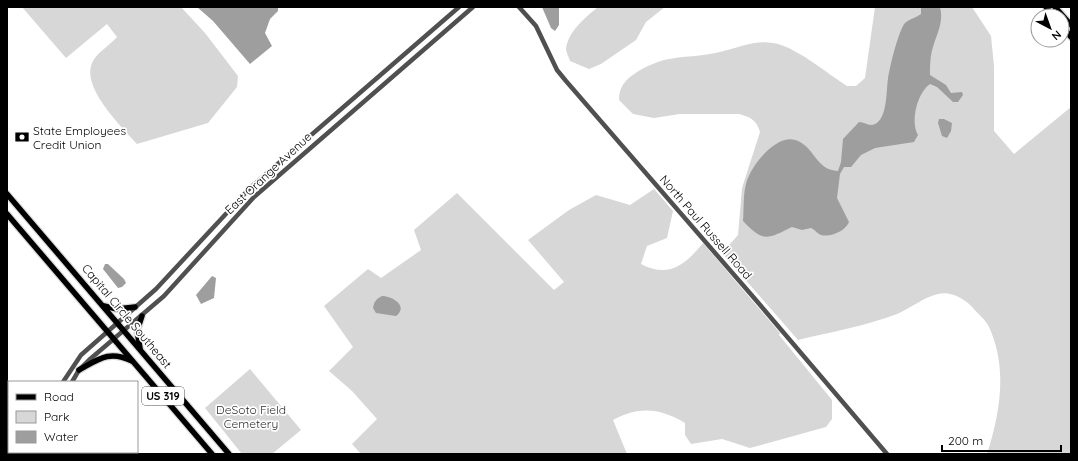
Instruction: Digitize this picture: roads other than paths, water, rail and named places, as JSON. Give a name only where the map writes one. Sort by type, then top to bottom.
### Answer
[{"type":"main road","points":[[1055,7],[1071,26]]},
{"type":"main road","name":"Capital Circle Southeast","points":[[7,194],[118,322],[229,454]]},
{"type":"main road","name":"Capital Circle Southeast","points":[[7,214],[212,454]]},
{"type":"main road","points":[[104,306],[117,309],[135,307]]},
{"type":"main road","points":[[140,349],[137,331],[142,316]]},
{"type":"main road","points":[[79,370],[106,356],[118,355],[133,361]]},
{"type":"street","name":"East Orange Avenue","points":[[64,381],[81,355],[156,289],[250,188],[459,7]]},
{"type":"street","name":"East Orange Avenue","points":[[73,381],[79,370],[142,316],[175,285],[241,210],[473,7]]},
{"type":"street","name":"North Paul Russell Road","points":[[519,7],[536,26],[558,70],[566,81],[756,299],[887,454]]},
{"type":"street","points":[[363,91],[369,98]]},
{"type":"water","points":[[197,7],[278,7],[278,11],[270,19],[265,33],[272,46],[250,64],[213,21]]},
{"type":"water","points":[[542,7],[559,7],[559,25],[555,31],[551,28]]},
{"type":"water","points":[[921,7],[940,7],[941,23],[931,54],[930,75],[946,85],[951,93],[962,92],[963,95],[958,102],[953,102],[937,87],[930,84],[925,88],[916,108],[915,123],[918,135],[914,142],[875,148],[861,155],[851,167],[844,167],[840,174],[837,198],[849,222],[841,231],[827,236],[819,234],[811,228],[802,230],[792,227],[766,237],[756,233],[743,221],[746,184],[759,159],[775,145],[792,139],[805,146],[825,167],[838,171],[841,162],[843,139],[859,122],[871,125],[877,123],[881,119],[885,106],[890,67],[900,33],[908,20],[921,14]]},
{"type":"water","points":[[939,119],[944,119],[952,123],[951,131],[947,138],[942,136],[938,123]]},
{"type":"water","points":[[105,264],[108,264],[124,279],[126,283],[122,287],[118,288],[103,269]]},
{"type":"water","points":[[212,276],[216,278],[214,298],[201,304],[196,295]]},
{"type":"water","points":[[382,296],[386,296],[398,302],[401,309],[396,316],[376,313],[373,308],[374,304]]},
{"type":"water","points":[[52,453],[136,453],[136,454]]},
{"type":"place","name":"State Employees Credit Union","points":[[22,137]]},
{"type":"park label","name":"DeSoto Field Cemetery","points":[[251,416]]}]
